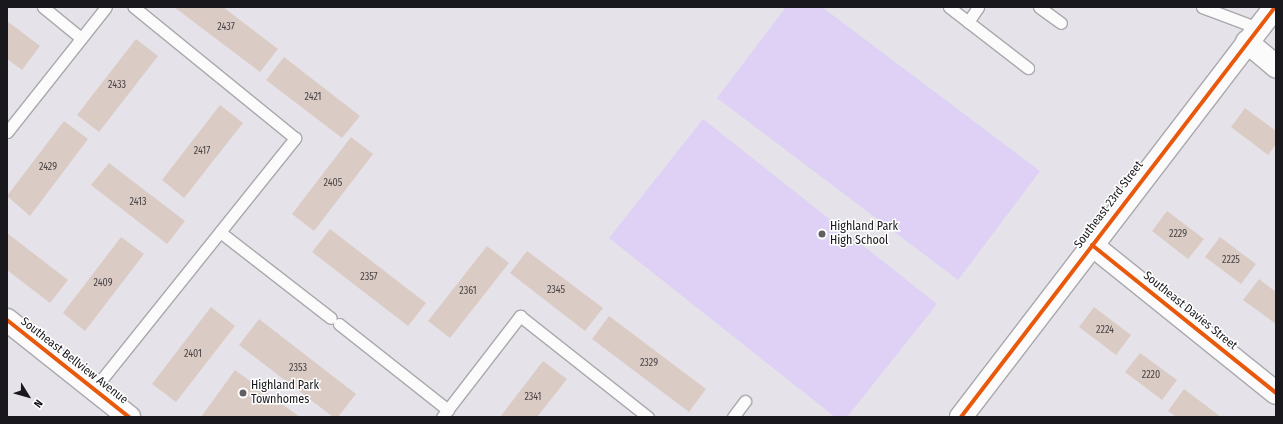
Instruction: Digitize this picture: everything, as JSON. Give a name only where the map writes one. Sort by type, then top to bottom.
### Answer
[{"type":"street","name":"Southeast 23rd Street","points":[[961,417],[1252,35],[1275,7]]},
{"type":"street","points":[[1252,35],[1276,66]]},
{"type":"street","name":"Southeast Davies Street","points":[[1092,245],[1276,393]]},
{"type":"street","name":"Southeast Bellview Avenue","points":[[7,320],[129,417]]},
{"type":"lane","points":[[43,7],[81,38]]},
{"type":"lane","points":[[7,132],[106,7]]},
{"type":"lane","points":[[94,389],[295,138],[134,7]]},
{"type":"lane","points":[[948,7],[1028,68]]},
{"type":"lane","points":[[968,22],[978,7]]},
{"type":"lane","points":[[1039,7],[1061,23]]},
{"type":"lane","points":[[1202,7],[1252,35]]},
{"type":"lane","points":[[220,232],[335,321],[445,413],[520,316],[648,417]]},
{"type":"lane","points":[[733,417],[745,401]]},
{"type":"shaded area","points":[[786,7],[822,7],[1040,171],[958,280],[717,98]]},
{"type":"shaded area","points":[[703,119],[937,304],[847,417],[835,417],[609,238]]},
{"type":"building","points":[[174,7],[223,7],[278,49],[260,72]]},
{"type":"building","points":[[7,21],[40,46],[22,70],[7,59]]},
{"type":"building","points":[[136,39],[158,56],[99,132],[77,115]]},
{"type":"building","points":[[284,57],[360,116],[342,138],[266,80]]},
{"type":"building","points":[[220,105],[243,123],[184,198],[162,180]]},
{"type":"building","points":[[1245,108],[1276,131],[1276,144],[1268,155],[1231,127]]},
{"type":"building","points":[[64,121],[88,139],[30,216],[7,196]]},
{"type":"building","points":[[351,137],[373,154],[314,231],[292,214]]},
{"type":"building","points":[[109,163],[185,221],[167,244],[91,185]]},
{"type":"building","points":[[1167,211],[1204,239],[1188,259],[1152,231]]},
{"type":"building","points":[[330,229],[426,303],[408,326],[312,252]]},
{"type":"building","points":[[7,233],[68,280],[50,303],[7,270]]},
{"type":"building","points":[[121,237],[144,254],[85,331],[63,313]]},
{"type":"building","points":[[1220,237],[1256,264],[1241,284],[1205,257]]},
{"type":"building","points":[[487,246],[509,263],[450,338],[428,321]]},
{"type":"building","points":[[527,251],[603,308],[585,331],[510,273]]},
{"type":"building","points":[[1259,279],[1276,292],[1276,324],[1243,300]]},
{"type":"building","points":[[211,307],[235,326],[176,402],[152,384]]},
{"type":"building","points":[[1094,307],[1131,335],[1116,355],[1079,327]]},
{"type":"building","points":[[609,316],[706,389],[689,412],[592,339]]},
{"type":"building","points":[[259,319],[356,394],[338,417],[333,417],[239,345]]},
{"type":"building","points":[[1140,353],[1177,380],[1162,400],[1125,372]]},
{"type":"building","points":[[543,361],[567,379],[537,417],[500,417]]},
{"type":"building","name":"Highland Park Townhomes","points":[[235,370],[300,417],[201,417]]},
{"type":"building","points":[[1184,389],[1221,417],[1176,417],[1168,411]]},
{"type":"cycle path","points":[[961,417],[1275,7]]},
{"type":"cycle path","points":[[1092,245],[1276,393]]},
{"type":"cycle path","points":[[7,320],[129,417]]},
{"type":"place","name":"Highland Park High School","points":[[822,234]]},
{"type":"place","name":"Highland Park Townhomes","points":[[243,393]]}]
